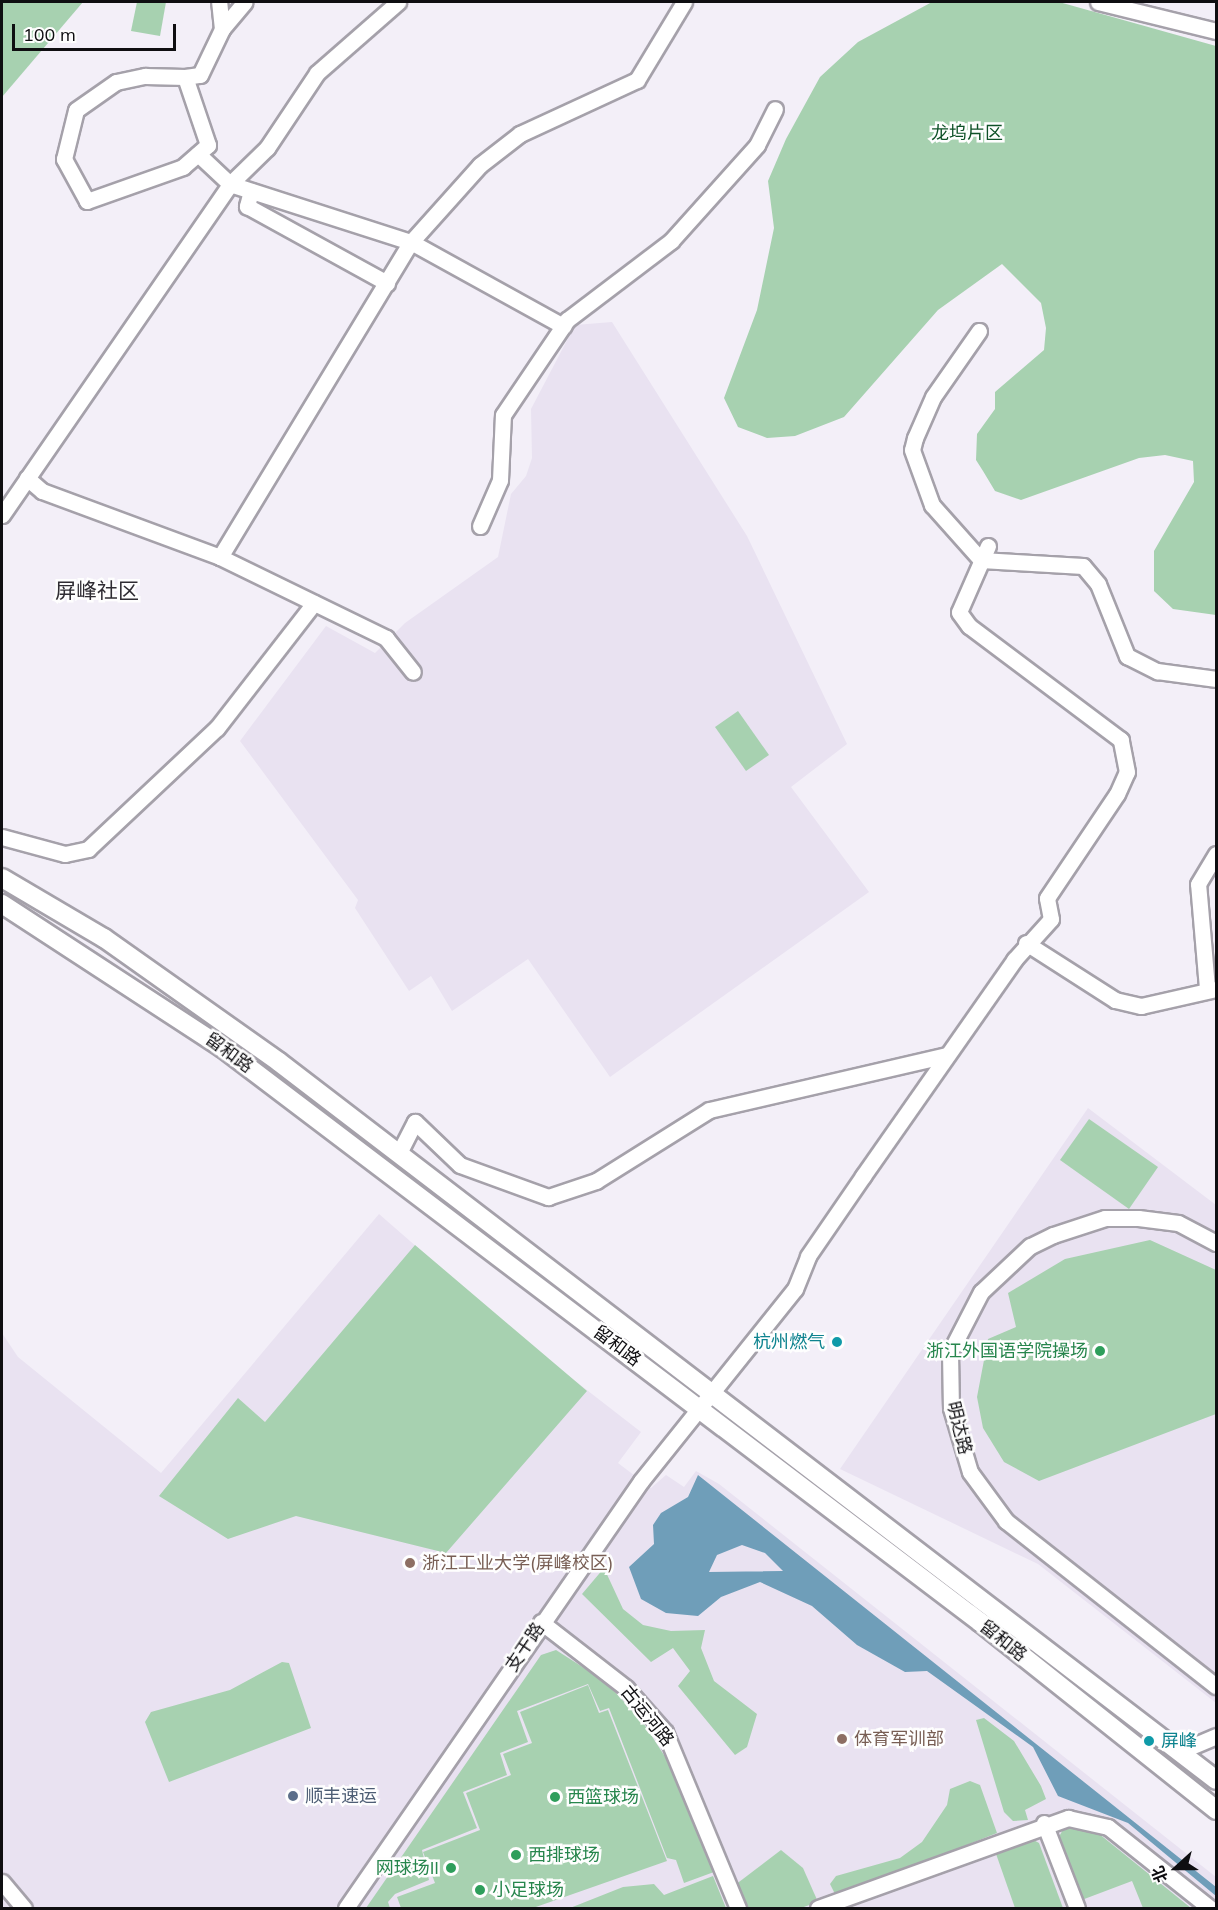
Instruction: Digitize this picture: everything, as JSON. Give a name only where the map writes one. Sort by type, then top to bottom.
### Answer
[{"type":"main road","name":"留和路","points":[[2,878],[96,933],[399,1153],[713,1391],[1216,1780]]},
{"type":"main road","name":"留和路","points":[[2,904],[223,1048],[698,1408],[1216,1810]]},
{"type":"street","points":[[219,2],[222,29]]},
{"type":"street","points":[[185,77],[208,145],[183,167],[87,201],[64,159],[76,110],[90,96],[145,76],[200,75],[222,29],[245,2]]},
{"type":"street","points":[[2,515],[27,478],[50,452],[230,184],[267,148],[317,73],[398,2]]},
{"type":"street","points":[[220,557],[411,242],[480,165],[520,134],[637,81],[684,2]]},
{"type":"street","points":[[1098,2],[1216,31]]},
{"type":"street","points":[[480,526],[500,480],[503,415],[563,326],[671,241],[757,145],[774,109]]},
{"type":"street","points":[[198,154],[230,184],[411,242],[563,326]]},
{"type":"street","points":[[251,191],[247,206],[387,283]]},
{"type":"street","points":[[979,331],[933,397],[912,450],[932,505],[984,553],[1083,566],[1098,584],[1127,656],[1157,671],[1216,679]]},
{"type":"street","points":[[27,478],[42,491],[220,557],[386,638],[413,672]]},
{"type":"street","name":"支干路","points":[[346,1908],[541,1622],[698,1408],[795,1288],[808,1256],[947,1055],[1026,943],[1051,919],[1047,898],[1117,794],[1127,772],[1126,758],[1110,729],[969,626],[959,612],[984,553]]},
{"type":"street","points":[[2,837],[65,854],[88,849],[216,728],[314,603]]},
{"type":"street","points":[[1026,943],[1114,1000],[1141,1006],[1212,989],[1198,884],[1216,854]]},
{"type":"street","points":[[399,1153],[415,1122],[460,1165],[548,1197],[596,1181],[709,1110],[947,1055]]},
{"type":"street","name":"明达路","points":[[1216,1244],[1178,1224],[1138,1218],[1105,1218],[1053,1235],[1030,1246],[981,1292],[950,1352],[951,1407],[970,1472],[1006,1521],[1216,1686]]},
{"type":"street","name":"古运河路","points":[[541,1622],[610,1673],[665,1732],[738,1908]]},
{"type":"street","points":[[1181,1752],[1216,1736]]},
{"type":"street","points":[[818,1908],[1044,1823],[1087,1819],[1108,1827],[1210,1908]]},
{"type":"street","points":[[1044,1823],[1077,1908]]},
{"type":"street","points":[[2,1882],[24,1908]]},
{"type":"shaded area","points":[[612,322],[747,536],[847,744],[791,787],[869,892],[610,1077],[528,959],[452,1011],[431,976],[409,991],[355,908],[358,900],[240,741],[326,626],[375,653],[405,623],[498,557],[511,494],[526,476],[532,458],[531,409],[575,325]]},
{"type":"shaded area","points":[[1088,1108],[1216,1205],[1216,1703],[1038,1564],[840,1469]]},
{"type":"shaded area","name":"浙江工业大学(屏峰校区)","points":[[379,1214],[534,1349],[641,1432],[618,1463],[651,1488],[666,1475],[684,1487],[696,1471],[719,1484],[1216,1877],[1216,1908],[2,1908],[2,1333],[18,1357],[161,1473]]},
{"type":"green space","points":[[2,2],[83,2],[2,97]]},
{"type":"green space","points":[[137,2],[166,2],[160,36],[131,31]]},
{"type":"green space","name":"龙坞片区","points":[[932,2],[1059,2],[1216,46],[1216,615],[1173,609],[1154,591],[1154,551],[1194,482],[1193,461],[1165,455],[1139,458],[1021,500],[995,491],[976,460],[977,434],[995,409],[995,392],[1044,350],[1046,328],[1041,303],[1002,264],[938,310],[844,417],[795,436],[767,438],[738,427],[724,398],[757,310],[774,228],[768,181],[786,139],[820,77],[858,42]]},
{"type":"green space","points":[[738,711],[769,755],[746,771],[715,727]]},
{"type":"green space","points":[[1089,1119],[1158,1167],[1129,1209],[1060,1160]]},
{"type":"green space","name":"浙江外国语学院操场","points":[[1150,1240],[1216,1270],[1216,1414],[1039,1481],[1004,1462],[983,1428],[977,1397],[988,1339],[1016,1327],[1008,1293],[1065,1259]]},
{"type":"green space","points":[[415,1245],[587,1391],[446,1553],[296,1516],[228,1539],[159,1496],[238,1398],[265,1422]]},
{"type":"green space","points":[[604,1568],[623,1609],[643,1625],[671,1631],[705,1630],[701,1648],[714,1681],[757,1714],[747,1747],[735,1755],[678,1686],[690,1671],[673,1648],[651,1662],[582,1594]]},
{"type":"green space","points":[[556,1650],[606,1682],[644,1724],[682,1783],[714,1872],[684,1883],[676,1860],[667,1858],[609,1708],[600,1711],[588,1684],[517,1711],[528,1742],[500,1753],[507,1775],[463,1792],[477,1828],[422,1850],[429,1880],[395,1894],[388,1902],[390,1908],[366,1908],[541,1655]]},
{"type":"green space","points":[[282,1662],[289,1663],[311,1728],[169,1782],[145,1722],[151,1712],[230,1690]]},
{"type":"green space","name":"西篮球场","points":[[588,1685],[599,1713],[608,1710],[667,1861],[533,1908],[401,1908],[397,1897],[435,1883],[423,1852],[480,1830],[466,1793],[511,1775],[503,1754],[532,1743],[520,1712]]},
{"type":"green space","points":[[984,1718],[1014,1741],[1041,1786],[1046,1799],[1025,1810],[1028,1820],[1013,1821],[1004,1812],[976,1720]]},
{"type":"green space","points":[[970,1781],[980,1785],[997,1833],[843,1894],[834,1892],[830,1884],[836,1876],[900,1858],[922,1842],[947,1805],[950,1789]]},
{"type":"green space","points":[[1065,1826],[1098,1833],[1191,1908],[1143,1908],[1132,1881],[1079,1901],[1056,1842]]},
{"type":"green space","points":[[1030,1838],[1039,1843],[1063,1908],[1015,1908],[995,1851]]},
{"type":"green space","points":[[781,1850],[803,1868],[818,1902],[801,1908],[744,1908],[735,1885]]},
{"type":"green space","points":[[713,1876],[726,1908],[570,1908],[623,1887],[654,1884],[664,1895]]},
{"type":"water","points":[[698,1475],[1216,1887],[1216,1896],[1128,1823],[1058,1796],[1033,1747],[927,1671],[905,1672],[857,1645],[812,1606],[760,1582],[721,1597],[698,1616],[666,1613],[641,1599],[629,1567],[654,1544],[653,1525],[661,1513],[688,1497]],"holes":[[[742,1545],[765,1553],[783,1571],[709,1572],[717,1555]]]},
{"type":"place","name":"杭州燃气","points":[[837,1342]]},
{"type":"place","name":"浙江外国语学院操场","points":[[1100,1351]]},
{"type":"place","name":"浙江工业大学(屏峰校区)","points":[[410,1563]]},
{"type":"place","name":"体育军训部","points":[[842,1739]]},
{"type":"place","name":"屏峰","points":[[1149,1741]]},
{"type":"place","name":"顺丰速运","points":[[293,1796]]},
{"type":"place","name":"西篮球场","points":[[555,1797]]},
{"type":"place","name":"西排球场","points":[[516,1855]]},
{"type":"place","name":"网球场II","points":[[451,1868]]},
{"type":"place","name":"小足球场","points":[[480,1890]]},
{"type":"district","name":"屏峰社区","points":[[97,590]]}]
